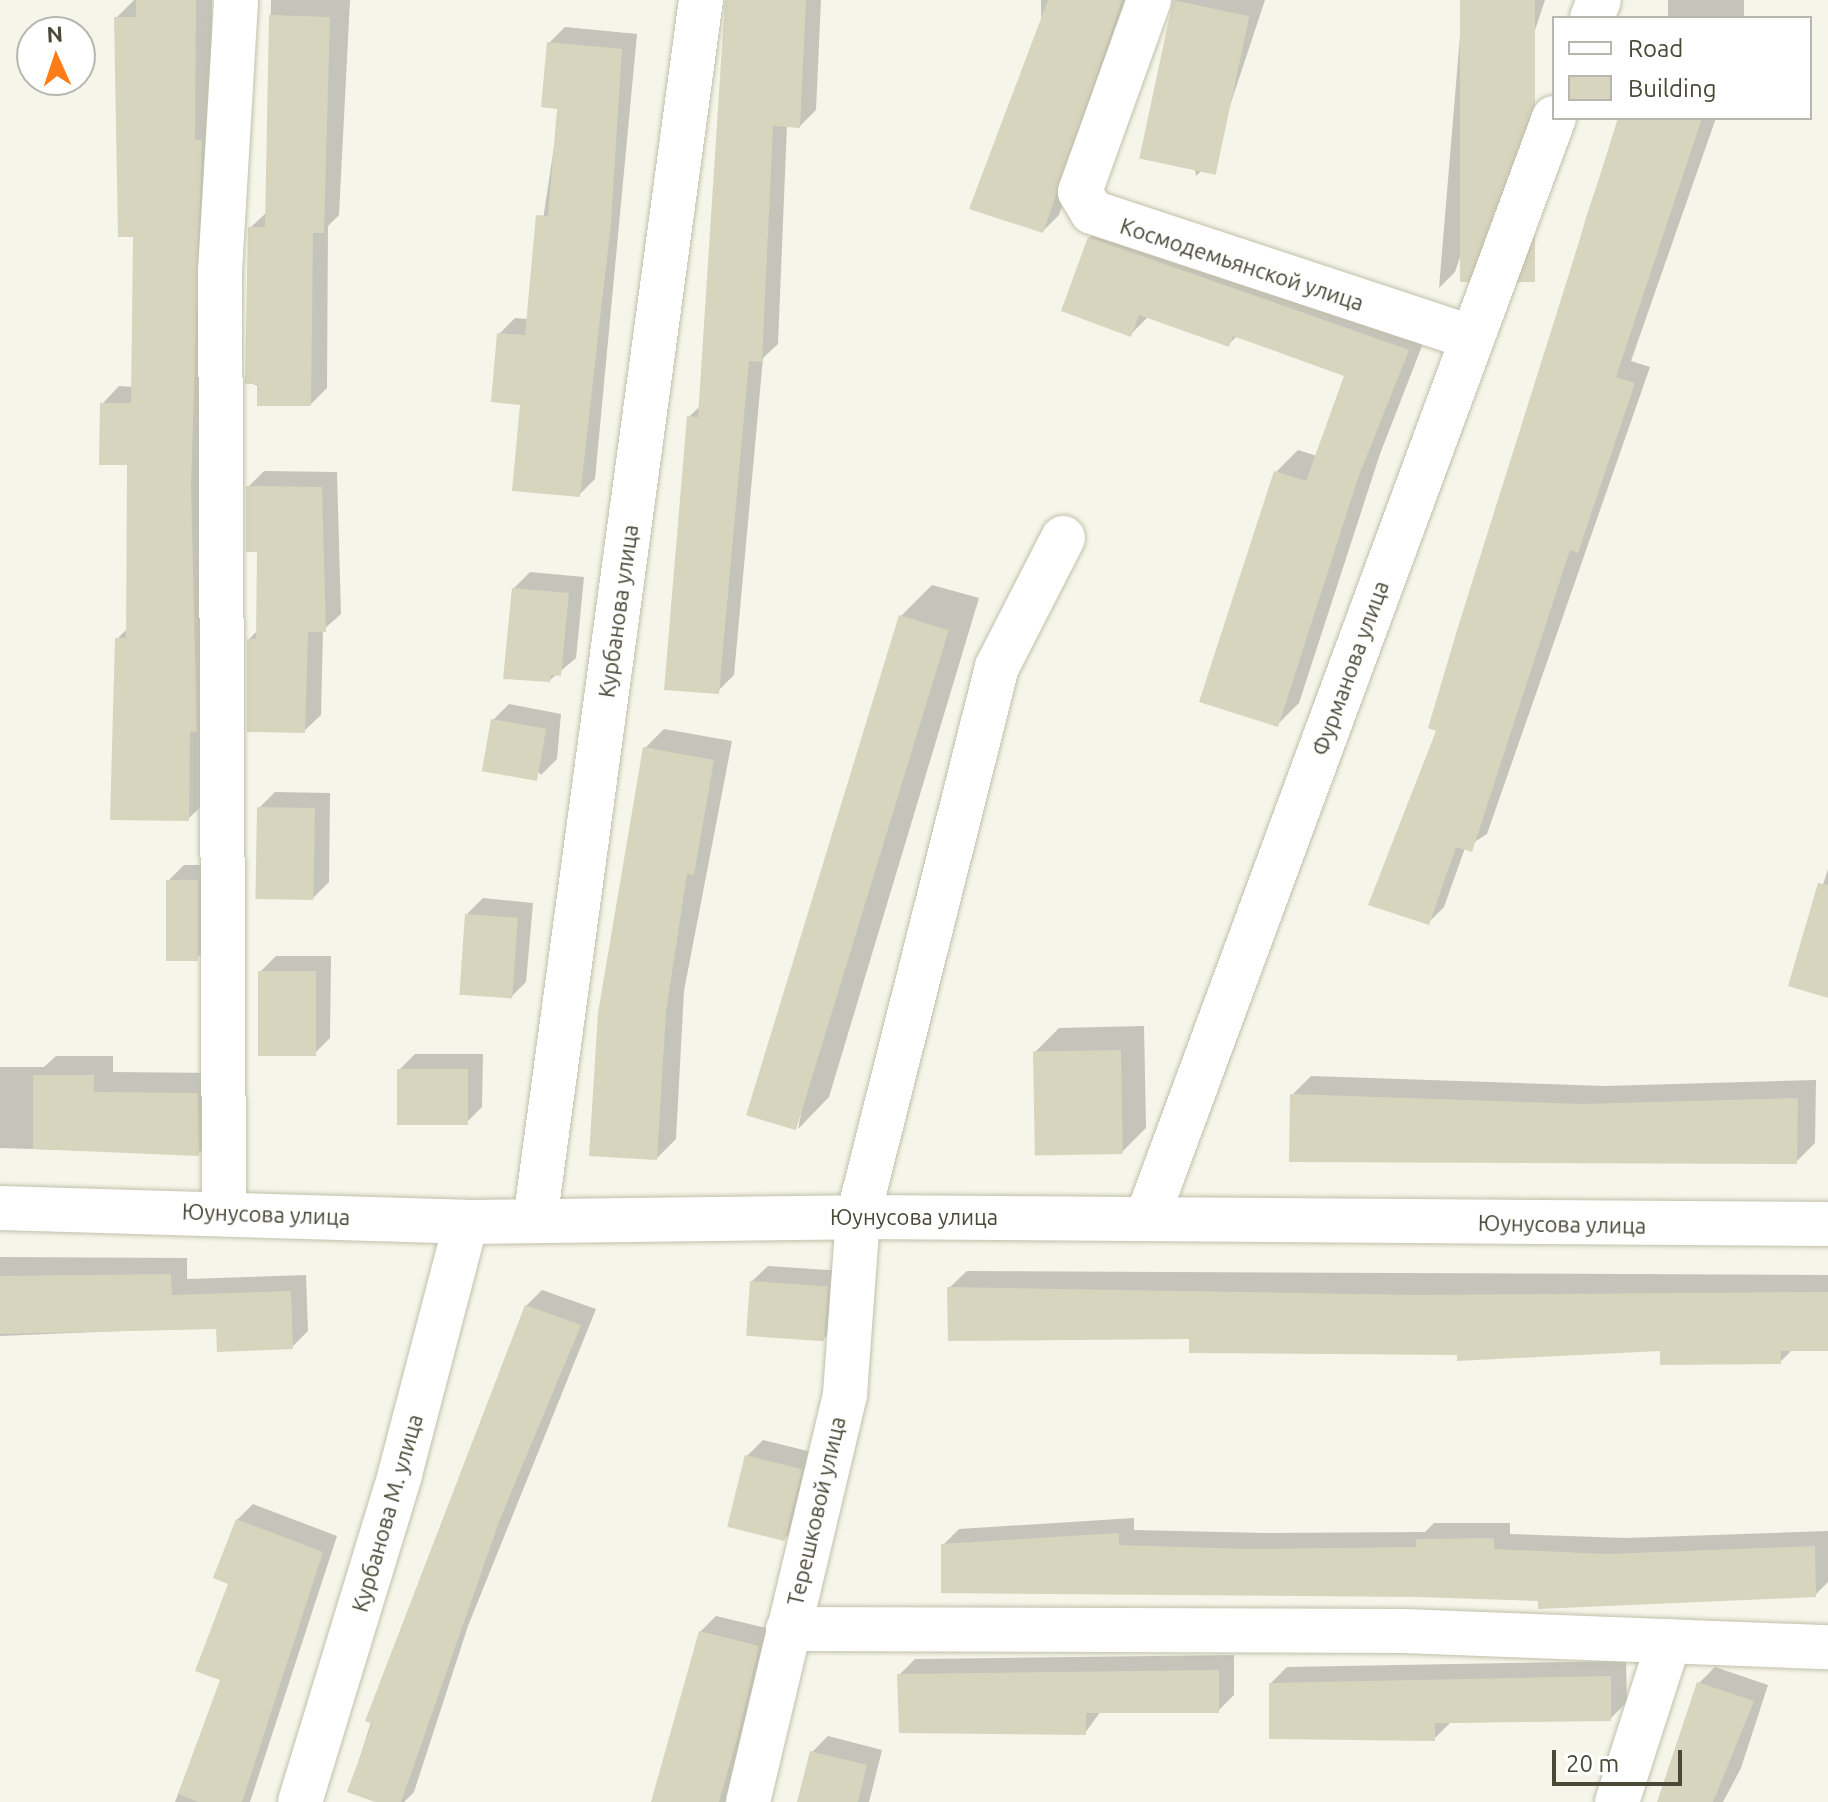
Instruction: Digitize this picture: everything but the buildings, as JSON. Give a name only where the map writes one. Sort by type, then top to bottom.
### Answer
[{"type":"street","points":[[224,1211],[220,271],[236,0]]},
{"type":"street","name":"Курбанова улица","points":[[535,1221],[701,0]]},
{"type":"street","name":"Космодемьянской улица","points":[[1149,0],[1080,192],[1092,212],[1472,338]]},
{"type":"street","name":"Фурманова улица","points":[[1147,1218],[1553,120]]},
{"type":"street","name":"Терешковой улица","points":[[748,1802],[845,1394],[858,1217],[997,667],[1063,538]]},
{"type":"street","name":"Юунусова улица","points":[[0,1208],[224,1211],[466,1222],[858,1217],[1827,1222]]},
{"type":"street","name":"Курбанова М. улица","points":[[300,1802],[400,1474],[466,1222]]},
{"type":"street","points":[[788,1629],[1404,1631],[1828,1647]]},
{"type":"street","points":[[1617,1802],[1669,1641]]}]
